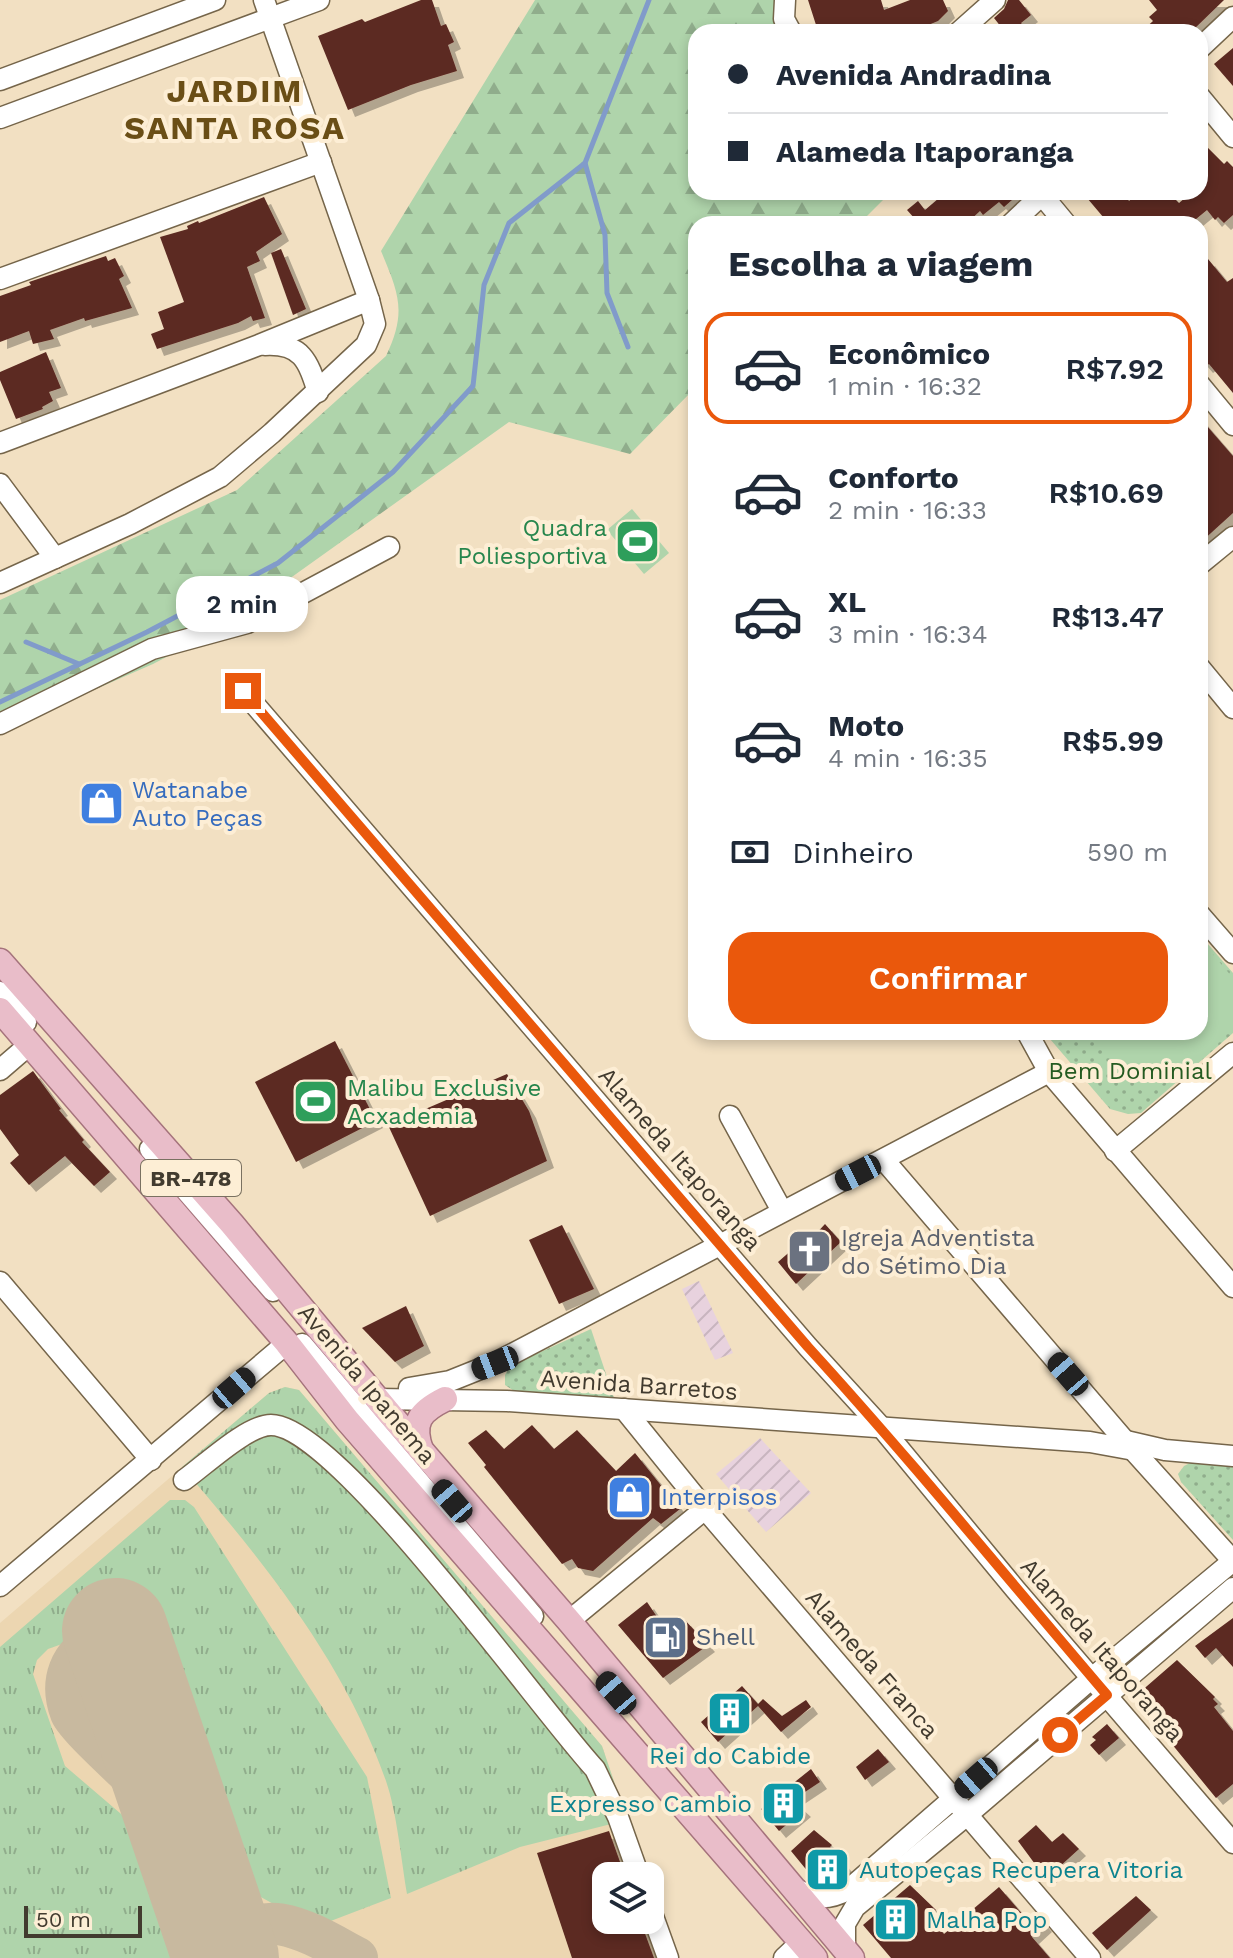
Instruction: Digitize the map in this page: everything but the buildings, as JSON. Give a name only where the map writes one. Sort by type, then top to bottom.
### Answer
[{"type":"main road","name":"Avenida Ipanema","points":[[0,961],[232,1224],[364,1396],[421,1450],[569,1621],[792,1887],[841,1956]]},
{"type":"main road","name":"Avenida Ipanema","points":[[0,1010],[287,1343],[800,1953]]},
{"type":"main road","points":[[318,1383],[364,1396]]},
{"type":"main road","points":[[421,1450],[416,1437],[420,1417],[427,1408],[445,1399]]},
{"type":"street","points":[[0,80],[215,0]]},
{"type":"street","points":[[0,118],[268,9],[319,0]]},
{"type":"street","points":[[785,0],[787,24]]},
{"type":"street","points":[[968,24],[995,0]]},
{"type":"street","points":[[0,583],[220,477],[318,392],[366,345],[375,324],[369,300],[268,9]]},
{"type":"street","points":[[1208,40],[1233,17]]},
{"type":"street","points":[[1208,107],[1233,137]]},
{"type":"street","points":[[0,279],[321,162]]},
{"type":"street","points":[[1020,216],[1037,200]]},
{"type":"street","points":[[0,443],[369,300]]},
{"type":"street","points":[[340,312],[360,313],[375,324]]},
{"type":"street","points":[[259,345],[282,346],[299,352],[309,364],[318,392]]},
{"type":"street","points":[[1208,395],[1233,425]]},
{"type":"street","points":[[0,484],[55,558]]},
{"type":"street","points":[[1208,557],[1233,537]]},
{"type":"street","points":[[0,724],[152,649],[247,623],[389,547]]},
{"type":"street","points":[[1208,678],[1233,708]]},
{"type":"street","name":"Alameda Itaporanga","points":[[243,691],[882,1428],[1015,1589],[1233,1843]]},
{"type":"street","points":[[1208,924],[1233,953]]},
{"type":"street","points":[[0,975],[841,1956]]},
{"type":"street","points":[[0,992],[364,1396]]},
{"type":"street","points":[[1031,1040],[1049,1072],[1233,1287]]},
{"type":"street","points":[[0,1070],[29,1045]]},
{"type":"street","points":[[1115,1151],[1233,1053]]},
{"type":"street","points":[[364,1396],[423,1388],[495,1363],[1049,1072]]},
{"type":"street","points":[[730,1116],[782,1211]]},
{"type":"street","points":[[792,1887],[810,1897],[828,1898],[848,1890],[1092,1678],[1233,1561],[884,1160]]},
{"type":"street","points":[[0,1282],[151,1460]]},
{"type":"street","points":[[0,1586],[287,1343]]},
{"type":"street","points":[[495,1363],[490,1374],[492,1381],[507,1401]]},
{"type":"street","name":"Avenida Barretos","points":[[801,1423],[822,1420],[835,1413],[847,1390]]},
{"type":"street","name":"Avenida Barretos","points":[[364,1396],[624,1409],[1090,1442],[1233,1456]]},
{"type":"street","name":"Alameda Franca","points":[[624,1409],[705,1509],[1090,1958]]},
{"type":"street","points":[[647,1438],[649,1422],[659,1412]]},
{"type":"street","points":[[184,1480],[250,1432],[271,1425],[291,1430],[315,1445],[387,1517],[595,1769],[618,1817],[634,1862]]},
{"type":"street","points":[[908,1459],[910,1440],[924,1432]]},
{"type":"street","points":[[1163,1481],[1167,1466],[1181,1452]]},
{"type":"street","points":[[569,1621],[705,1509]]},
{"type":"street","points":[[841,1956],[845,1924],[855,1907],[1233,1588]]},
{"type":"street","points":[[659,1934],[668,1958]]},
{"type":"shaded area","points":[[699,1281],[733,1353],[715,1360],[682,1289]]},
{"type":"shaded area","points":[[285,1387],[299,1390],[602,1746],[642,1862],[592,1862],[592,1934],[664,1934],[664,1926],[675,1958],[0,1958],[0,1623],[269,1393]]},
{"type":"shaded area","points":[[760,1438],[811,1493],[766,1532],[716,1474]]},
{"type":"green space","points":[[535,0],[774,0],[780,24],[688,24],[688,200],[883,200],[867,216],[688,216],[688,395],[630,454],[509,422],[216,631],[153,664],[0,731],[0,600],[237,490],[386,356],[397,327],[398,303],[381,251]]},
{"type":"green space","name":"Quadra Poliesportiva","points":[[632,509],[669,553],[644,574],[607,530]]},
{"type":"green space","name":"Bem Dominial","points":[[1208,944],[1233,973],[1233,1033],[1141,1113],[1128,1114],[1110,1109],[1051,1040],[1208,1040]]},
{"type":"green space","points":[[1208,948],[1233,978],[1233,1025],[1147,1097],[1099,1040],[1208,1040]]},
{"type":"green space","points":[[591,1329],[614,1398],[519,1394],[505,1385],[505,1375],[510,1366]]},
{"type":"green space","points":[[285,1387],[299,1390],[602,1746],[627,1820],[520,1847],[407,1894],[390,1794],[348,1695],[299,1614],[182,1467],[269,1393]]},
{"type":"green space","points":[[1192,1462],[1233,1465],[1233,1540],[1181,1482],[1178,1474]]},
{"type":"green space","points":[[170,1500],[185,1500],[194,1507],[367,1777],[391,1898],[315,1927],[248,1890],[231,1869],[214,1839],[138,1617],[48,1649],[37,1660],[33,1674],[65,1766],[141,1831],[183,1958],[0,1958],[0,1647]]},
{"type":"waterway","points":[[0,702],[147,632],[278,563],[393,472],[473,386],[484,285],[509,223],[585,163],[649,0]]},
{"type":"waterway","points":[[585,163],[605,235],[607,293],[628,347]]},
{"type":"waterway","points":[[26,642],[79,664]]},
{"type":"taxiway","points":[[161,1768],[153,1692],[140,1661],[125,1648],[109,1643],[93,1646],[79,1655],[70,1670],[66,1690],[71,1713],[160,1805],[186,1839]]},
{"type":"taxiway","points":[[238,1958],[245,1938],[257,1927],[272,1924],[308,1933],[357,1958]]},
{"type":"runway","points":[[115,1631],[226,1958]]},
{"type":"place","name":"Quadra Poliesportiva","points":[[638,542]]},
{"type":"place","name":"Watanabe Auto Peças","points":[[101,804]]},
{"type":"place","name":"Malibu Exclusive Acxademia","points":[[316,1102]]},
{"type":"place","name":"Igreja Adventista do Sétimo Dia","points":[[810,1252]]},
{"type":"place","name":"Interpisos","points":[[630,1497]]},
{"type":"place","name":"Shell","points":[[665,1637]]},
{"type":"place","name":"Rei do Cabide","points":[[730,1714]]},
{"type":"place","name":"Expresso Cambio","points":[[783,1804]]},
{"type":"place","name":"Autopeças Recupera Vitoria","points":[[828,1870]]},
{"type":"place","name":"Malha Pop","points":[[895,1920]]},
{"type":"district","name":"JARDIM SANTA ROSA","points":[[235,110]]},
{"type":"route","points":[[243,691],[808,1347],[882,1428],[1107,1695],[1060,1735]]}]
